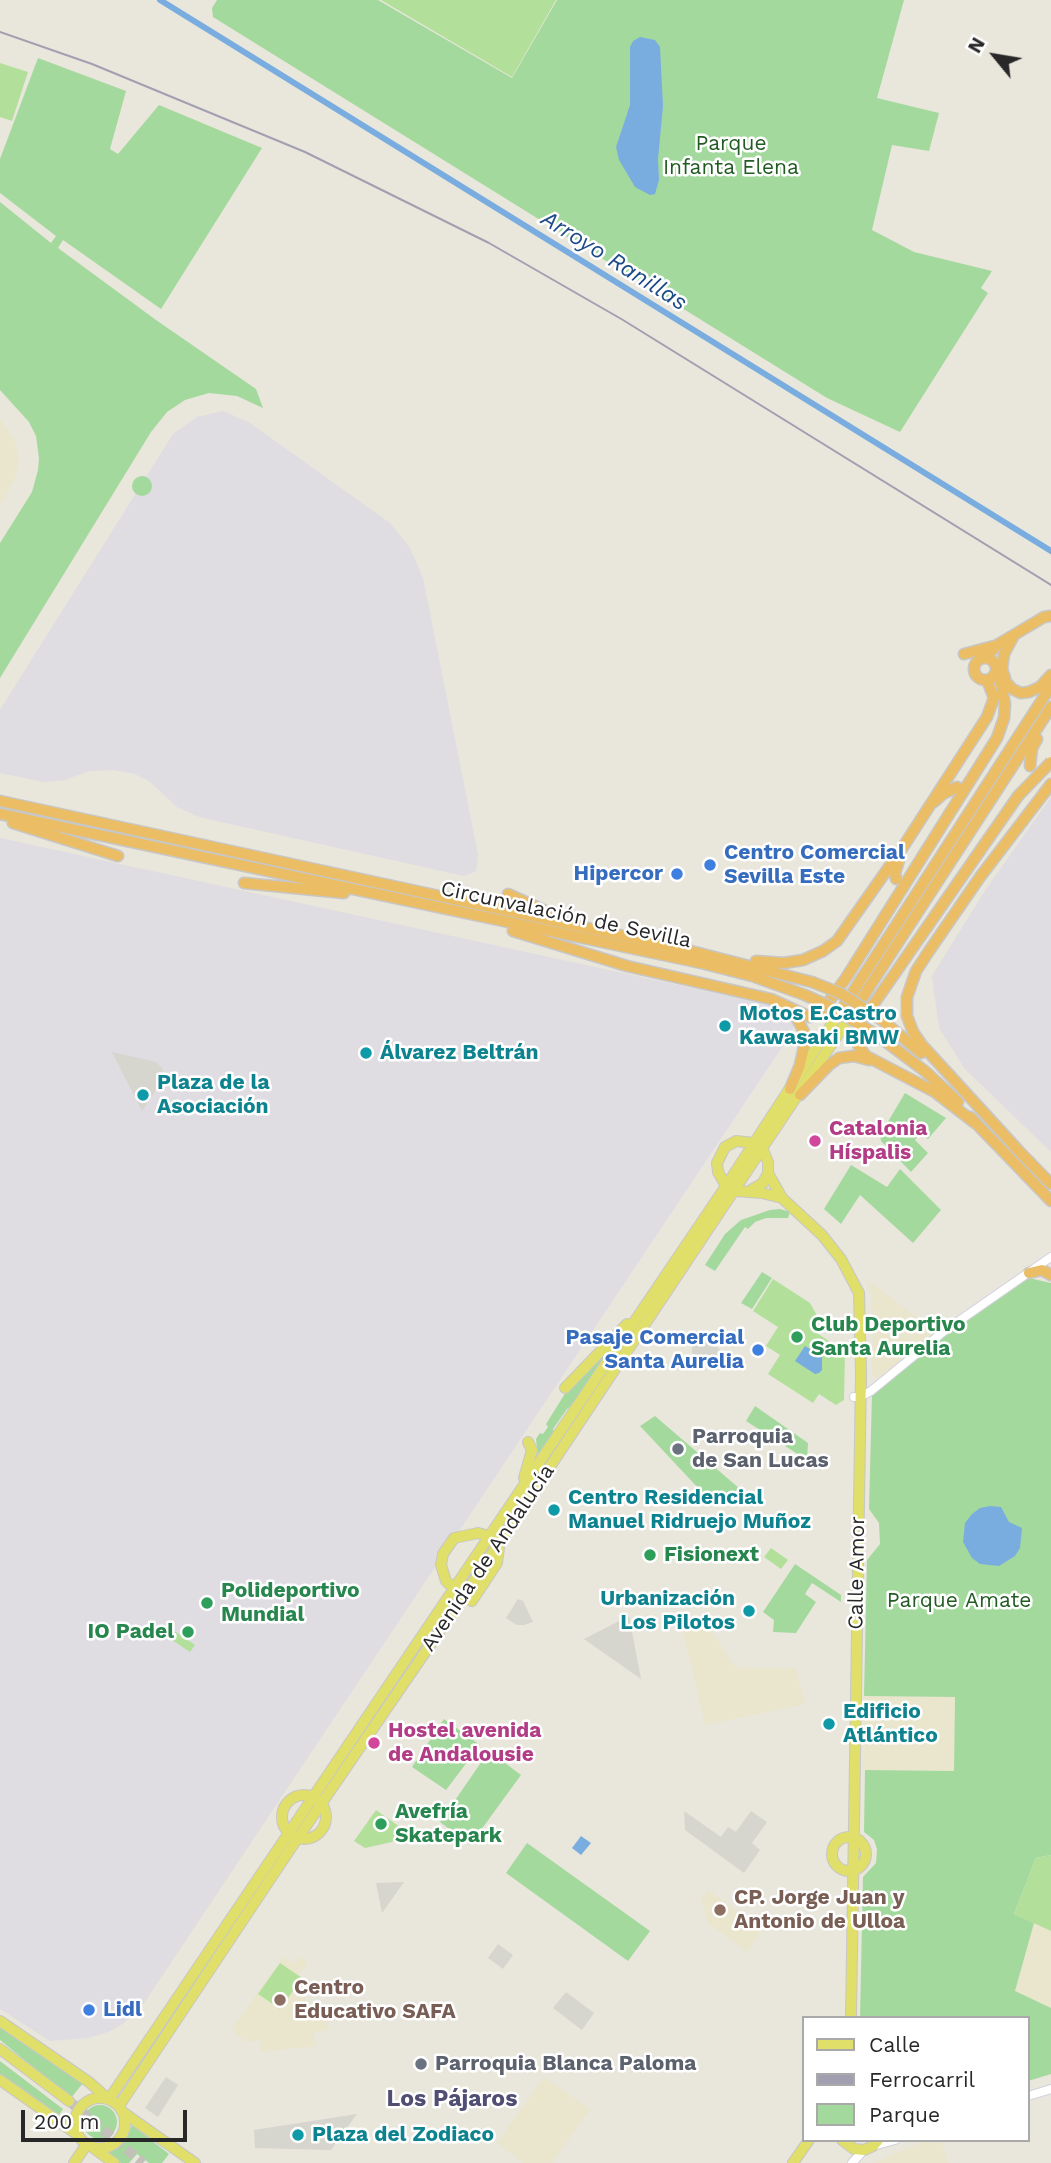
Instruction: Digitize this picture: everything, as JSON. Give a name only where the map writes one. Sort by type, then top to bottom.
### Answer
[{"type":"highway","points":[[994,672],[979,679],[974,669],[976,662],[1001,649],[1013,637],[1044,617],[1051,616]]},
{"type":"highway","points":[[964,654],[1001,649]]},
{"type":"highway","points":[[474,916],[517,933],[627,966],[750,993],[784,1004],[810,1017],[819,1016],[846,978],[997,738],[1004,719],[1005,705],[1001,684],[994,672],[1001,649]]},
{"type":"highway","points":[[1001,649],[1002,669],[1007,684]]},
{"type":"highway","points":[[675,947],[762,962],[793,961],[803,960],[823,951],[837,941],[903,847],[992,706],[994,672],[992,660],[985,658]]},
{"type":"highway","points":[[994,672],[1021,693],[1040,687],[1051,675]]},
{"type":"highway","points":[[868,970],[1051,687]]},
{"type":"highway","points":[[975,1123],[935,1092],[866,1056],[856,1037],[857,1028],[871,995],[1051,707]]},
{"type":"highway","points":[[1030,766],[1032,748],[1051,712]]},
{"type":"highway","points":[[978,781],[995,765],[1033,716]]},
{"type":"highway","points":[[850,1007],[871,995],[1018,796],[1051,762]]},
{"type":"highway","points":[[1018,1150],[922,1045],[907,1016],[907,997],[916,971],[980,877],[1051,783]]},
{"type":"highway","points":[[930,806],[943,794],[957,787]]},
{"type":"highway","points":[[1022,820],[1033,787]]},
{"type":"highway","name":"Circunvalación de Sevilla","points":[[0,801],[675,947],[812,982],[840,993],[882,1020],[931,1062],[1051,1184]]},
{"type":"highway","points":[[0,816],[118,856]]},
{"type":"highway","name":"Circunvalación de Sevilla","points":[[0,816],[727,970],[805,995],[877,1035],[926,1072],[1051,1201]]},
{"type":"highway","points":[[896,879],[895,873],[903,847]]},
{"type":"highway","points":[[945,909],[957,902],[980,877]]},
{"type":"highway","points":[[244,883],[371,894]]},
{"type":"highway","points":[[508,894],[578,926]]},
{"type":"highway","points":[[850,1007],[900,906]]},
{"type":"highway","points":[[871,995],[919,922],[929,915]]},
{"type":"highway","points":[[792,1008],[804,1032],[804,1047],[795,1092]]},
{"type":"highway","points":[[795,1092],[839,1058],[854,1056],[877,1063]]},
{"type":"highway","points":[[1049,1259],[1047,1267],[1051,1274]]},
{"type":"highway","points":[[1029,1273],[1042,1270],[1051,1274]]},
{"type":"main road","name":"Avenida de Andalucía","points":[[108,2099],[645,1306],[730,1189],[763,1150],[795,1092],[850,1007]]},
{"type":"main road","name":"Avenida de Andalucía","points":[[121,2109],[321,1803],[463,1597],[472,1601],[497,1563],[499,1544],[730,1189],[754,1143],[795,1092]]},
{"type":"main road","points":[[763,1150],[754,1143],[736,1141],[721,1153],[717,1163],[718,1172],[730,1189],[782,1198]]},
{"type":"main road","name":"Calle Amor","points":[[763,1150],[768,1162],[768,1173],[782,1198],[821,1234],[841,1259],[851,1278],[857,1397],[849,1871]]},
{"type":"main road","points":[[748,1192],[763,1183],[768,1173]]},
{"type":"main road","points":[[565,1388],[645,1306]]},
{"type":"main road","points":[[519,1491],[530,1461],[532,1450],[528,1442]]},
{"type":"main road","points":[[463,1597],[446,1581],[441,1565],[448,1546],[454,1538],[467,1534],[489,1536],[499,1544]]},
{"type":"main road","points":[[296,1796],[312,1796],[321,1803],[326,1822],[323,1828],[310,1838],[298,1838],[288,1832],[282,1821],[285,1805],[296,1796]]},
{"type":"main road","points":[[849,1871],[862,1865],[866,1854],[863,1843],[850,1837]]},
{"type":"main road","points":[[845,2016],[849,1871]]},
{"type":"main road","points":[[849,1871],[851,2016]]},
{"type":"main road","points":[[0,2021],[89,2082],[195,2163]]},
{"type":"main road","points":[[0,2049],[67,2104],[0,2056]]},
{"type":"main road","points":[[0,2080],[114,2163]]},
{"type":"main road","points":[[78,2135],[75,2121],[80,2107],[93,2099],[108,2099]]},
{"type":"main road","points":[[89,2145],[108,2147],[121,2137],[125,2121],[121,2109]]},
{"type":"main road","points":[[793,2163],[808,2142]]},
{"type":"main road","points":[[847,2142],[872,2144]]},
{"type":"main road","points":[[74,2163],[89,2145]]},
{"type":"street","points":[[857,1397],[871,1391],[943,1332],[1049,1259]]},
{"type":"street","points":[[1030,2095],[1051,2089]]},
{"type":"street","points":[[847,2142],[852,2163]]},
{"type":"street","points":[[852,2163],[872,2144]]},
{"type":"shaded area","points":[[223,411],[250,423],[390,523],[410,548],[423,578],[478,855],[476,871],[464,876],[199,817],[177,807],[149,781],[135,774],[114,770],[89,771],[65,780],[44,782],[0,773],[0,710],[173,434],[197,417]]},
{"type":"shaded area","points":[[0,419],[15,440],[19,459],[15,480],[0,505]]},
{"type":"shaded area","points":[[1051,797],[1051,1152],[965,1069],[939,1028],[932,976],[986,889]]},
{"type":"shaded area","points":[[0,838],[784,1008],[790,1012],[794,1024],[792,1032],[142,2006],[124,2023],[108,2032],[88,2038],[50,2041],[0,2009]]},
{"type":"shaded area","name":"Plaza de la Asociación","points":[[112,1052],[156,1062],[163,1069],[163,1079],[142,1111]]},
{"type":"shaded area","points":[[866,1279],[918,1318],[933,1333],[878,1379],[872,1374],[873,1325],[871,1294]]},
{"type":"shaded area","points":[[702,1337],[728,1355],[718,1370],[692,1353],[692,1344]]},
{"type":"shaded area","points":[[518,1599],[523,1601],[533,1622],[517,1625],[506,1618]]},
{"type":"shaded area","points":[[629,1616],[641,1679],[584,1639]]},
{"type":"shaded area","points":[[687,1627],[710,1629],[733,1664],[740,1668],[795,1668],[806,1704],[705,1725],[683,1631]]},
{"type":"shaded area","points":[[864,1696],[955,1697],[954,1771],[863,1770]]},
{"type":"shaded area","points":[[684,1811],[721,1837],[728,1827],[736,1832],[751,1811],[767,1822],[752,1843],[760,1850],[744,1873],[685,1830]]},
{"type":"shaded area","points":[[404,1882],[382,1913],[376,1883]]},
{"type":"shaded area","name":"CP. Jorge Juan y Antonio de Ulloa","points":[[708,1890],[762,1929],[747,1952],[708,1923],[701,1898]]},
{"type":"shaded area","points":[[1034,1923],[1051,1931],[1051,2008],[1015,1992]]},
{"type":"shaded area","points":[[498,1944],[513,1955],[503,1969],[488,1958]]},
{"type":"shaded area","name":"Centro Educativo SAFA","points":[[283,1957],[294,1964],[300,1957],[308,1962],[299,1975],[310,1983],[302,1996],[313,2005],[311,2008],[315,2011],[320,2005],[325,2006],[329,2030],[314,2032],[316,2046],[261,2052],[259,2040],[246,2042],[231,2030]]},
{"type":"shaded area","points":[[566,1992],[594,2013],[582,2030],[553,2008]]},
{"type":"shaded area","points":[[166,2077],[178,2085],[158,2117],[145,2108]]},
{"type":"shaded area","points":[[544,2077],[590,2109],[552,2163],[523,2163],[497,2143]]},
{"type":"shaded area","name":"Plaza del Zodiaco","points":[[357,2114],[331,2150],[255,2148],[254,2130]]},
{"type":"shaded area","points":[[923,2142],[942,2142],[948,2163],[873,2163]]},
{"type":"green space","name":"Parque Infanta Elena","points":[[217,0],[378,0],[512,78],[557,0],[904,0],[877,98],[939,113],[929,151],[892,145],[872,230],[914,252],[992,271],[981,288],[988,293],[900,432],[827,398],[213,17],[212,8]]},
{"type":"green space","points":[[381,0],[556,0],[512,77]]},
{"type":"green space","points":[[38,58],[126,91],[110,149],[118,154],[159,105],[262,148],[161,309],[63,240],[58,248],[256,389],[263,408],[237,396],[209,393],[185,400],[167,412],[151,432],[0,678],[0,543],[32,492],[39,458],[36,436],[29,422],[0,390],[0,202],[51,243],[56,236],[0,193],[0,159]]},
{"type":"green space","points":[[0,63],[28,72],[12,121],[0,117]]},
{"type":"green space","points":[[142,476],[149,479],[152,486],[149,493],[142,496],[135,493],[132,486],[135,479]]},
{"type":"green space","points":[[905,1093],[946,1118],[928,1139],[920,1133],[915,1140],[928,1153],[911,1172],[881,1141],[880,1135]]},
{"type":"green space","points":[[851,1165],[887,1187],[900,1169],[941,1210],[913,1243],[860,1195],[841,1224],[824,1209]]},
{"type":"green space","points":[[780,1209],[790,1212],[788,1218],[766,1218],[755,1222],[748,1229],[745,1227],[715,1271],[705,1265],[725,1234],[741,1220]]},
{"type":"green space","points":[[762,1272],[772,1278],[752,1309],[741,1303]]},
{"type":"green space","name":"Parque Amate","points":[[1029,1278],[1051,1283],[1051,1855],[1036,1858],[1014,1914],[1034,1923],[1015,1991],[1051,2008],[1051,2074],[1030,2080],[1030,2016],[860,2016],[863,1877],[876,1863],[877,1849],[874,1840],[864,1832],[865,1770],[954,1771],[955,1697],[864,1696],[867,1560],[880,1544],[879,1523],[869,1509],[872,1394],[939,1340]]},
{"type":"green space","name":"Club Deportivo Santa Aurelia","points":[[773,1279],[810,1303],[819,1319],[814,1331],[845,1352],[844,1400],[836,1405],[819,1394],[813,1403],[768,1374],[780,1355],[766,1346],[778,1327],[753,1311]]},
{"type":"green space","points":[[625,1331],[577,1401],[567,1409],[553,1429],[555,1434],[538,1458],[536,1439],[548,1427],[546,1424],[571,1384]]},
{"type":"green space","points":[[755,1406],[808,1443],[807,1460],[746,1421]]},
{"type":"green space","points":[[655,1416],[740,1489],[715,1506],[640,1426]]},
{"type":"green space","points":[[771,1548],[788,1560],[781,1569],[764,1557]]},
{"type":"green space","points":[[795,1564],[841,1595],[841,1602],[812,1583],[805,1594],[816,1602],[796,1633],[773,1632],[774,1620],[763,1612]]},
{"type":"green space","points":[[167,1626],[195,1645],[190,1652],[162,1633]]},
{"type":"green space","points":[[444,1719],[480,1745],[446,1790],[412,1767]]},
{"type":"green space","points":[[489,1751],[521,1775],[470,1845],[440,1822]]},
{"type":"green space","name":"Avefría Skatepark","points":[[376,1810],[414,1837],[365,1848],[354,1841]]},
{"type":"green space","points":[[527,1843],[650,1931],[628,1961],[506,1873]]},
{"type":"green space","points":[[1051,1855],[1051,1931],[1014,1914],[1036,1858]]},
{"type":"green space","points":[[280,1963],[302,1978],[280,2009],[258,1994]]},
{"type":"green space","points":[[0,2026],[83,2083],[71,2098],[0,2040]]},
{"type":"green space","points":[[0,2061],[63,2109],[59,2115],[0,2075]]},
{"type":"green space","points":[[100,2105],[112,2110],[117,2122],[112,2134],[100,2139],[88,2134],[83,2122],[88,2110]]},
{"type":"green space","points":[[132,2125],[169,2154],[162,2163],[149,2163],[137,2154],[129,2163],[121,2163],[108,2153],[124,2144]]},
{"type":"water","points":[[640,37],[655,40],[660,47],[663,106],[658,159],[659,180],[655,194],[650,195],[635,187],[619,160],[616,147],[630,105],[630,47],[633,41]]},
{"type":"water","points":[[805,1346],[822,1353],[822,1370],[819,1373],[815,1374],[795,1361]]},
{"type":"water","points":[[1001,1507],[1009,1522],[1022,1528],[1020,1548],[1015,1556],[999,1566],[980,1564],[972,1558],[963,1542],[965,1523],[980,1508]]},
{"type":"water","points":[[581,1836],[591,1843],[581,1855],[572,1848]]},
{"type":"waterway","name":"Arroyo Ranillas","points":[[160,0],[1051,551]]},
{"type":"tunnel","points":[[69,2101],[143,2163]]},
{"type":"railway","points":[[0,32],[92,64],[305,152],[489,243],[623,320],[1051,585]]},
{"type":"place","name":"Centro Comercial Sevilla Este","points":[[710,865]]},
{"type":"place","name":"Hipercor","points":[[677,874]]},
{"type":"place","name":"Motos E.Castro Kawasaki BMW","points":[[725,1026]]},
{"type":"place","name":"Álvarez Beltrán","points":[[366,1053]]},
{"type":"place","name":"Plaza de la Asociación","points":[[143,1095]]},
{"type":"place","name":"Catalonia Híspalis","points":[[815,1141]]},
{"type":"place","name":"Club Deportivo Santa Aurelia","points":[[797,1337]]},
{"type":"place","name":"Pasaje Comercial Santa Aurelia","points":[[758,1350]]},
{"type":"place","name":"Parroquia de San Lucas","points":[[678,1449]]},
{"type":"place","name":"Centro Residencial Manuel Ridruejo Muñoz","points":[[554,1510]]},
{"type":"place","name":"Fisionext","points":[[650,1555]]},
{"type":"place","name":"Polideportivo Mundial","points":[[207,1603]]},
{"type":"place","name":"Urbanización Los Pilotos","points":[[749,1611]]},
{"type":"place","name":"IO Padel","points":[[188,1632]]},
{"type":"place","name":"Edificio Atlántico","points":[[829,1724]]},
{"type":"place","name":"Hostel avenida de Andalousie","points":[[374,1743]]},
{"type":"place","name":"Avefría Skatepark","points":[[381,1824]]},
{"type":"place","name":"CP. Jorge Juan y Antonio de Ulloa","points":[[720,1910]]},
{"type":"place","name":"Centro Educativo SAFA","points":[[280,2000]]},
{"type":"place","name":"Lidl","points":[[89,2010]]},
{"type":"place","name":"Parroquia Blanca Paloma","points":[[421,2064]]},
{"type":"place","name":"Plaza del Zodiaco","points":[[298,2135]]},
{"type":"district","name":"Los Pájaros","points":[[452,2099]]}]
